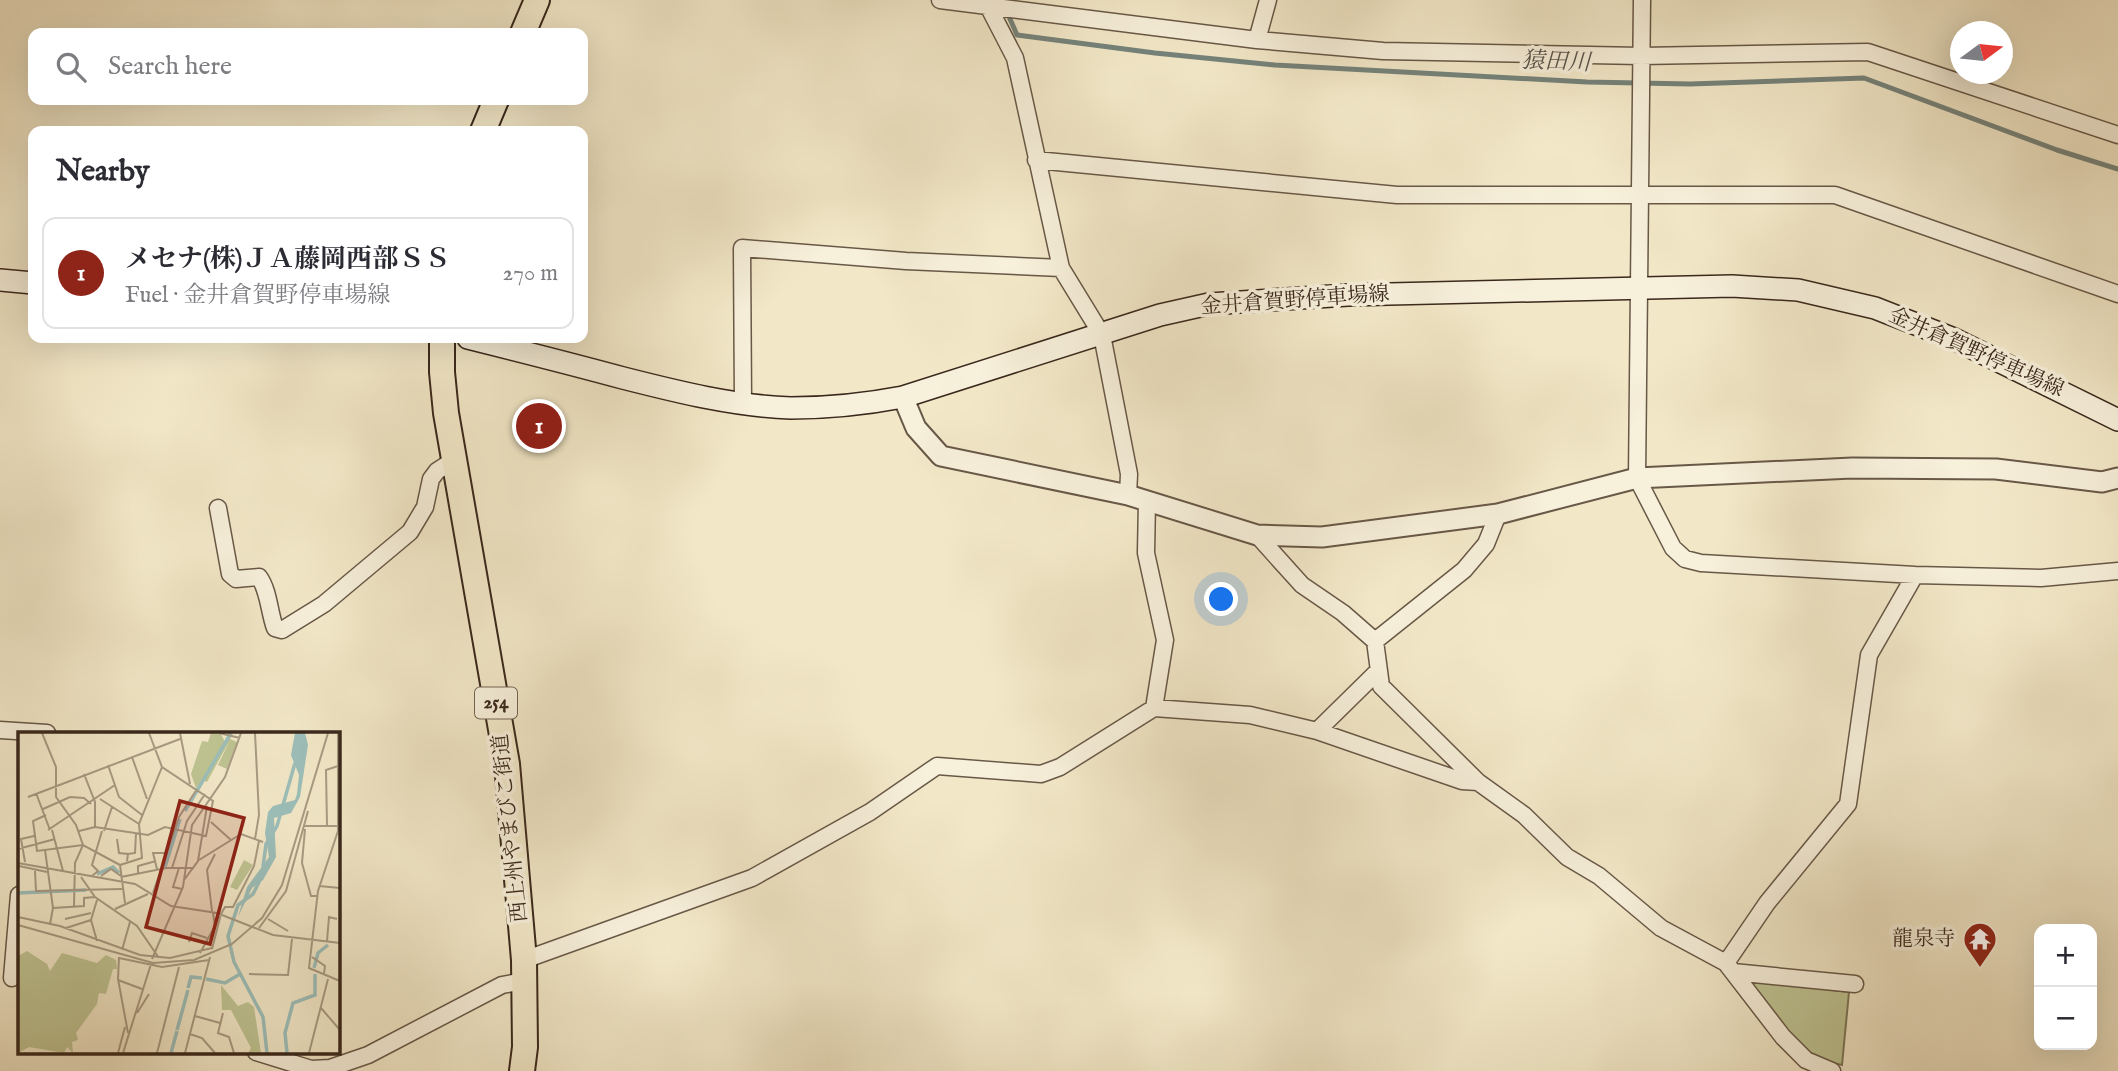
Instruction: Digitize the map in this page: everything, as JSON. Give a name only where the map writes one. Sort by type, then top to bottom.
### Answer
[{"type":"highway","points":[[525,28],[537,0]]},
{"type":"highway","points":[[485,126],[494,105]]},
{"type":"highway","name":"西上州やまびこ街道","points":[[442,343],[442,372],[454,460],[507,764],[524,970],[525,1047],[522,1071]]},
{"type":"main road","points":[[0,280],[28,283]]},
{"type":"main road","name":"金井倉賀野停車場線","points":[[488,343],[683,393],[790,408],[836,406],[870,404],[903,397],[1160,315],[1209,304],[1348,295],[1732,286],[1798,290],[1875,308],[1954,339],[2118,419]]},
{"type":"street","points":[[940,0],[989,4],[1257,40],[1383,51],[1641,56],[1868,52],[2118,135]]},
{"type":"street","points":[[1257,40],[1268,0]]},
{"type":"street","points":[[1642,0],[1637,478],[1673,548],[1685,559],[1701,563],[1915,575],[2041,578],[2118,571]]},
{"type":"street","points":[[989,4],[1015,58],[1061,268],[1102,335],[1129,474],[1138,498],[1146,553],[1165,640],[1154,708]]},
{"type":"street","points":[[1036,160],[1397,195],[1835,195],[2118,294]]},
{"type":"street","points":[[743,403],[742,248],[906,261],[1061,268]]},
{"type":"street","points":[[903,397],[916,428],[941,456],[1138,498],[1256,535],[1322,537],[1497,514],[1637,478],[1852,468],[1996,469],[2102,482],[2118,478]]},
{"type":"street","points":[[218,508],[230,574],[236,579],[259,577],[264,585],[275,628],[282,629],[324,604],[410,532],[425,507],[431,479],[437,471],[454,460]]},
{"type":"street","points":[[1375,641],[1464,570],[1486,544],[1497,514]]},
{"type":"street","points":[[1256,535],[1303,585],[1343,612],[1375,641],[1381,686],[1478,782],[1524,815],[1567,857],[1599,876],[1661,928],[1729,967],[1855,984]]},
{"type":"street","points":[[1729,967],[1767,903],[1847,804],[1869,655],[1915,575]]},
{"type":"street","points":[[1317,731],[1379,670]]},
{"type":"street","points":[[275,1055],[311,1069],[330,1068],[368,1055],[502,985],[524,970],[752,878],[870,812],[937,766],[1041,774],[1060,767],[1154,708],[1250,715],[1317,731],[1462,781],[1478,782]]},
{"type":"street","points":[[0,730],[25,732]]},
{"type":"street","points":[[10,977],[18,904]]},
{"type":"street","points":[[1729,967],[1783,1037],[1806,1060],[1832,1071]]},
{"type":"green space","points":[[1750,980],[1849,992],[1842,1065],[1806,1052],[1747,983]]},
{"type":"waterway","name":"猿田川","points":[[1007,12],[1017,35],[1275,65],[1587,82],[1690,84],[1864,78],[2057,150],[2118,169]]},
{"type":"place","name":"メセナ(株)ＪＡ藤岡西部ＳＳ","points":[[539,426]]},
{"type":"place","name":"龍泉寺","points":[[1980,969]]}]
